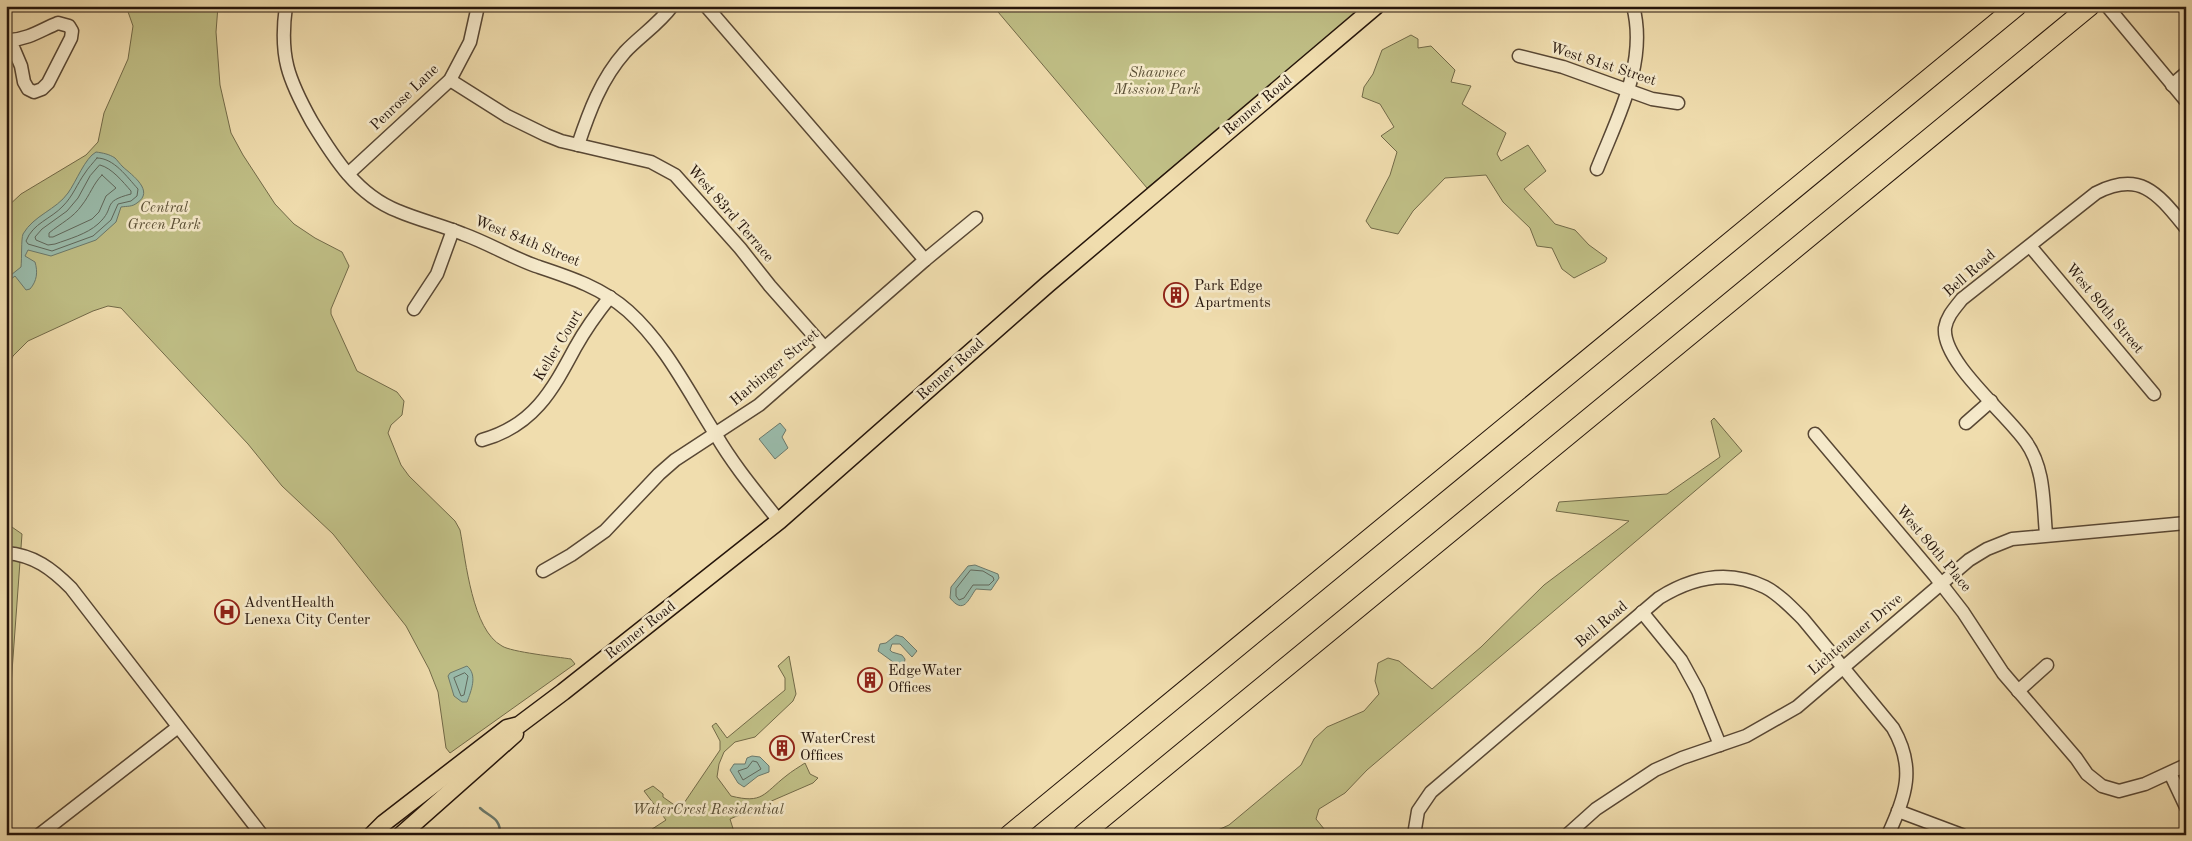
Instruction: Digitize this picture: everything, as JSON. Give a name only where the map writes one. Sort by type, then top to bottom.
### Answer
[{"type":"highway","points":[[1009,835],[2017,6]]},
{"type":"highway","points":[[1082,835],[2090,6]]},
{"type":"main road","name":"Renner Road","points":[[372,835],[384,823],[507,728],[519,725],[678,603],[779,521],[1048,284],[1376,6]]},
{"type":"main road","name":"Renner Road","points":[[400,835],[514,735],[519,725]]},
{"type":"street","name":"West 84th Street","points":[[286,6],[282,32],[285,63],[291,82],[334,158],[362,189],[396,211],[453,230],[535,266],[572,277],[610,297],[642,326],[666,355],[715,434],[751,486],[779,521]]},
{"type":"street","name":"Penrose Lane","points":[[348,174],[450,80],[470,42],[478,6]]},
{"type":"street","points":[[578,145],[595,97],[605,79],[626,51],[658,23],[672,6]]},
{"type":"street","points":[[706,6],[925,260]]},
{"type":"street","points":[[1597,169],[1627,92],[1637,49],[1636,21],[1633,6]]},
{"type":"street","points":[[2107,6],[2186,101]]},
{"type":"street","points":[[58,23],[64,23],[72,31],[72,38],[48,83],[42,89],[34,92],[28,89],[24,82],[21,66],[8,39],[22,40],[58,23]]},
{"type":"street","name":"West 81st Street","points":[[1519,56],[1563,67],[1652,100],[1678,103]]},
{"type":"street","points":[[2172,84],[2186,73]]},
{"type":"street","name":"West 83rd Terrace","points":[[450,80],[507,116],[553,138],[651,162],[675,175],[735,241],[770,286],[824,347]]},
{"type":"street","name":"Bell Road","points":[[2046,534],[2042,476],[2035,459],[2026,442],[1957,363],[1948,345],[1945,329],[1949,315],[1962,299],[2096,193],[2112,185],[2134,183],[2150,191],[2169,208],[2186,228]]},
{"type":"street","name":"Harbinger Street","points":[[543,570],[571,555],[605,531],[659,474],[675,460],[759,405],[824,347],[976,218]]},
{"type":"street","points":[[414,309],[437,274],[453,230]]},
{"type":"street","name":"West 80th Street","points":[[2030,246],[2154,394]]},
{"type":"street","name":"Keller Court","points":[[482,440],[509,429],[540,405],[561,376],[587,328],[610,297]]},
{"type":"street","points":[[1966,423],[1991,402]]},
{"type":"street","name":"West 80th Place","points":[[1815,434],[1941,584],[1963,612],[2003,674],[2076,758],[2087,774],[2102,786],[2119,791],[2145,784],[2186,765]]},
{"type":"street","name":"Lichtenauer Drive","points":[[1567,835],[1617,794],[1655,770],[1682,758],[1746,736],[1797,707],[1969,560],[1987,549],[2012,539],[2046,534],[2186,523]]},
{"type":"street","points":[[12,553],[42,563],[56,573],[71,588],[262,835]]},
{"type":"street","name":"Bell Road","points":[[1414,835],[1418,810],[1431,792],[1642,612],[1678,586],[1695,580],[1722,577],[1739,579],[1765,587],[1789,605],[1803,619],[1893,728],[1903,747],[1908,769],[1907,780],[1898,812],[1888,835]]},
{"type":"street","points":[[1642,612],[1681,660],[1698,691],[1720,745]]},
{"type":"street","points":[[2018,691],[2047,666]]},
{"type":"street","points":[[39,835],[178,727]]},
{"type":"street","points":[[2170,772],[2185,806]]},
{"type":"street","points":[[1898,812],[1962,835]]},
{"type":"green space","name":"Central Green Park","points":[[126,6],[218,6],[216,32],[220,85],[231,133],[275,204],[294,224],[315,238],[342,252],[349,266],[331,309],[331,314],[357,371],[397,392],[404,401],[402,415],[391,425],[388,433],[401,465],[409,476],[455,521],[460,530],[472,594],[484,625],[492,638],[502,646],[524,652],[571,659],[575,664],[450,753],[446,748],[438,692],[429,669],[406,626],[333,534],[282,486],[248,444],[121,308],[108,306],[93,311],[28,341],[13,356],[6,370],[6,208],[21,194],[86,155],[98,142],[104,113],[128,59],[133,26]]},
{"type":"green space","name":"Shawnee Mission Park","points":[[993,6],[1367,6],[1147,188]]},
{"type":"green space","points":[[1411,35],[1418,39],[1418,48],[1431,46],[1455,70],[1451,82],[1471,86],[1462,104],[1506,133],[1497,154],[1501,161],[1528,145],[1546,171],[1524,189],[1555,224],[1575,230],[1589,245],[1607,258],[1605,262],[1574,278],[1562,269],[1552,248],[1537,246],[1530,228],[1503,202],[1486,175],[1445,178],[1413,211],[1398,234],[1371,228],[1366,221],[1390,175],[1397,152],[1381,136],[1394,127],[1380,104],[1362,97],[1364,87],[1373,74],[1382,50]]},
{"type":"green space","points":[[1714,418],[1742,451],[1367,770],[1345,793],[1319,809],[1316,819],[1329,835],[1207,835],[1229,825],[1301,765],[1314,739],[1327,727],[1364,711],[1379,694],[1375,681],[1378,663],[1388,658],[1399,661],[1432,689],[1481,647],[1544,585],[1629,521],[1556,511],[1559,502],[1667,494],[1720,457],[1711,421]]},
{"type":"green space","points":[[6,518],[9,525],[22,534],[6,754]]},
{"type":"green space","name":"WaterCrest Residential","points":[[789,656],[796,694],[793,701],[755,737],[735,742],[724,752],[719,764],[717,777],[731,796],[750,799],[762,796],[788,774],[805,763],[810,774],[818,778],[813,783],[730,819],[735,835],[643,835],[666,820],[644,791],[653,786],[663,794],[663,797],[680,809],[720,750],[720,741],[712,726],[716,723],[727,738],[785,690],[785,678],[778,666]]},
{"type":"water","points":[[96,152],[115,158],[136,179],[143,188],[142,198],[133,205],[121,207],[116,222],[96,240],[51,256],[28,250],[25,256],[35,262],[36,269],[35,280],[30,289],[26,290],[15,276],[6,283],[6,279],[21,267],[23,234],[33,222],[63,199],[88,159]]},
{"type":"water","points":[[780,423],[786,430],[782,437],[788,448],[775,459],[759,439]]},
{"type":"water","points":[[975,565],[998,574],[999,578],[991,590],[976,589],[965,604],[959,605],[950,598],[951,587],[968,566]]},
{"type":"water","points":[[896,635],[903,637],[917,651],[912,657],[900,644],[892,644],[890,650],[902,655],[905,659],[904,665],[900,667],[878,651],[880,644],[886,643]]},
{"type":"water","points":[[467,666],[472,674],[473,683],[467,702],[462,702],[454,696],[448,676],[450,673]]},
{"type":"water","points":[[752,756],[760,757],[769,766],[769,772],[758,776],[744,787],[738,783],[730,770],[734,764],[745,764],[747,758]]},
{"type":"waterway","points":[[480,808],[499,824],[500,835]]},
{"type":"place","name":"Park Edge Apartments","points":[[1176,295]]},
{"type":"place","name":"AdventHealth Lenexa City Center","points":[[227,612]]},
{"type":"place","name":"EdgeWater Offices","points":[[870,680]]},
{"type":"place","name":"WaterCrest Offices","points":[[782,748]]}]
